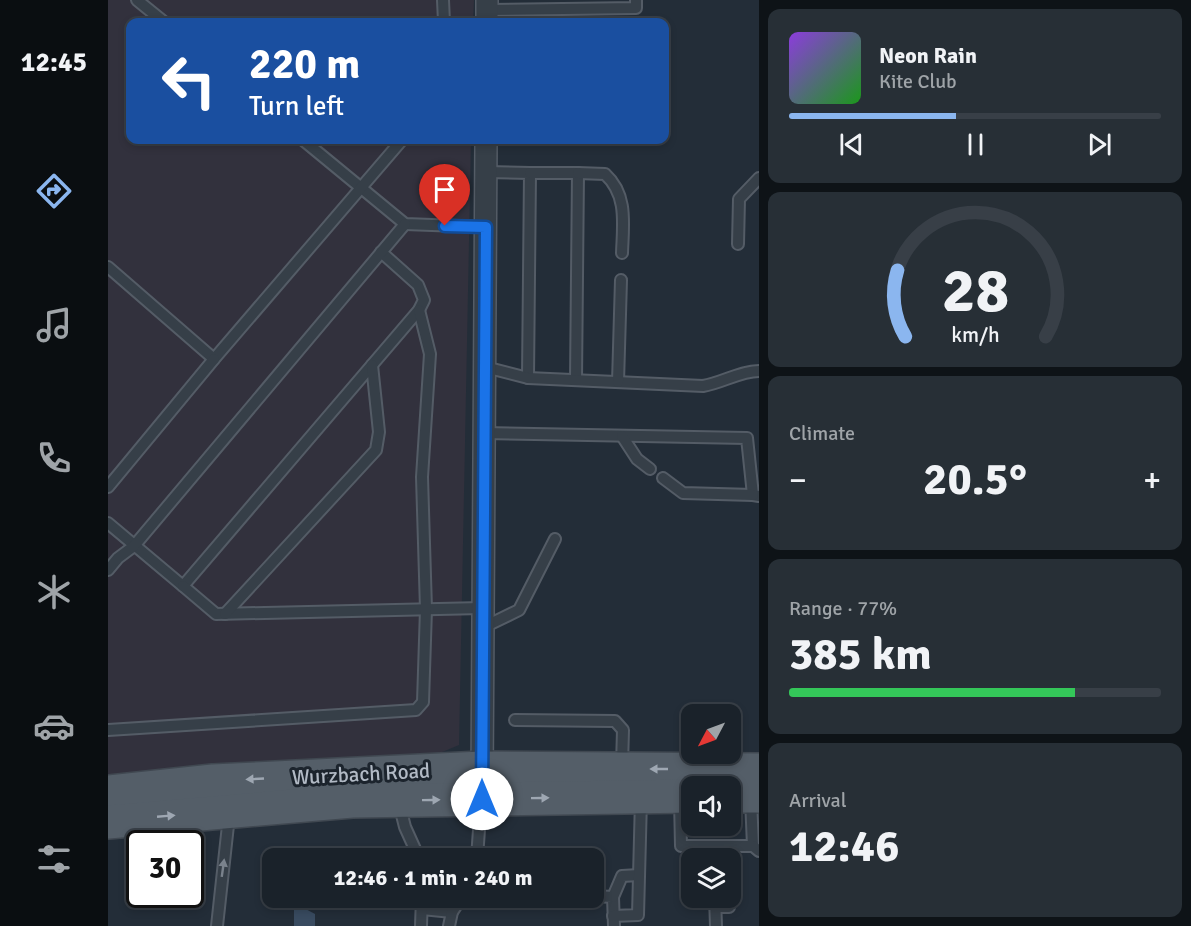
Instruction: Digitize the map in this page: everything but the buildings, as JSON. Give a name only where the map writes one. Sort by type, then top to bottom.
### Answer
[{"type":"main road","name":"Wurzbach Road","points":[[108,822],[230,810],[398,800],[482,784],[622,769],[750,789]]},
{"type":"main road","name":"Wurzbach Road","points":[[108,792],[213,781],[482,784],[642,797],[681,796]]},
{"type":"street","points":[[482,784],[486,144]]},
{"type":"lane","points":[[443,0],[444,18]]},
{"type":"lane","points":[[487,11],[636,8],[636,0]]},
{"type":"lane","points":[[141,1],[160,18]]},
{"type":"lane","points":[[308,144],[405,224],[486,227]]},
{"type":"lane","points":[[108,487],[214,359],[398,144]]},
{"type":"lane","points":[[486,172],[604,174],[620,192],[623,208],[622,253]]},
{"type":"lane","points":[[528,378],[530,172]]},
{"type":"lane","points":[[576,380],[579,173]]},
{"type":"lane","points":[[738,244],[739,199],[759,178]]},
{"type":"lane","points":[[108,570],[118,558],[134,546],[405,224]]},
{"type":"lane","points":[[183,586],[419,310],[424,300],[418,285],[381,252]]},
{"type":"lane","points":[[108,267],[214,359]]},
{"type":"lane","points":[[618,382],[621,280]]},
{"type":"lane","points":[[108,729],[416,710],[423,702],[426,609],[422,477],[430,354],[419,310]]},
{"type":"lane","points":[[225,614],[376,450],[379,432],[372,365]]},
{"type":"lane","points":[[485,367],[528,378],[703,386],[721,383],[749,371],[759,371]]},
{"type":"lane","points":[[483,433],[747,438],[756,495],[683,493],[663,478]]},
{"type":"lane","points":[[622,436],[637,459],[650,469]]},
{"type":"lane","points":[[108,523],[216,614],[426,609],[482,618],[519,610],[555,539]]},
{"type":"lane","points":[[515,720],[615,721],[623,730],[622,769]]},
{"type":"lane","points":[[478,848],[482,784]]},
{"type":"lane","points":[[741,850],[756,849],[750,789]]},
{"type":"lane","points":[[639,875],[621,876],[613,897],[614,921],[638,915],[642,797]]},
{"type":"lane","points":[[398,800],[405,827],[414,848]]},
{"type":"lane","points":[[217,926],[230,810]]},
{"type":"lane","points":[[682,836],[681,846],[691,848]]},
{"type":"lane","points":[[604,897],[613,897]]},
{"type":"lane","points":[[422,908],[422,926]]},
{"type":"lane","points":[[439,908],[452,912]]},
{"type":"lane","points":[[449,926],[455,908]]},
{"type":"lane","points":[[715,908],[716,926]]},
{"type":"shaded area","points":[[108,0],[474,0],[473,18],[126,18],[126,144],[471,144],[459,745],[416,763],[108,776]]},
{"type":"water","points":[[294,908],[304,908],[315,914],[315,926],[294,926]]},
{"type":"route","points":[[445,226],[486,227],[482,799]]}]
